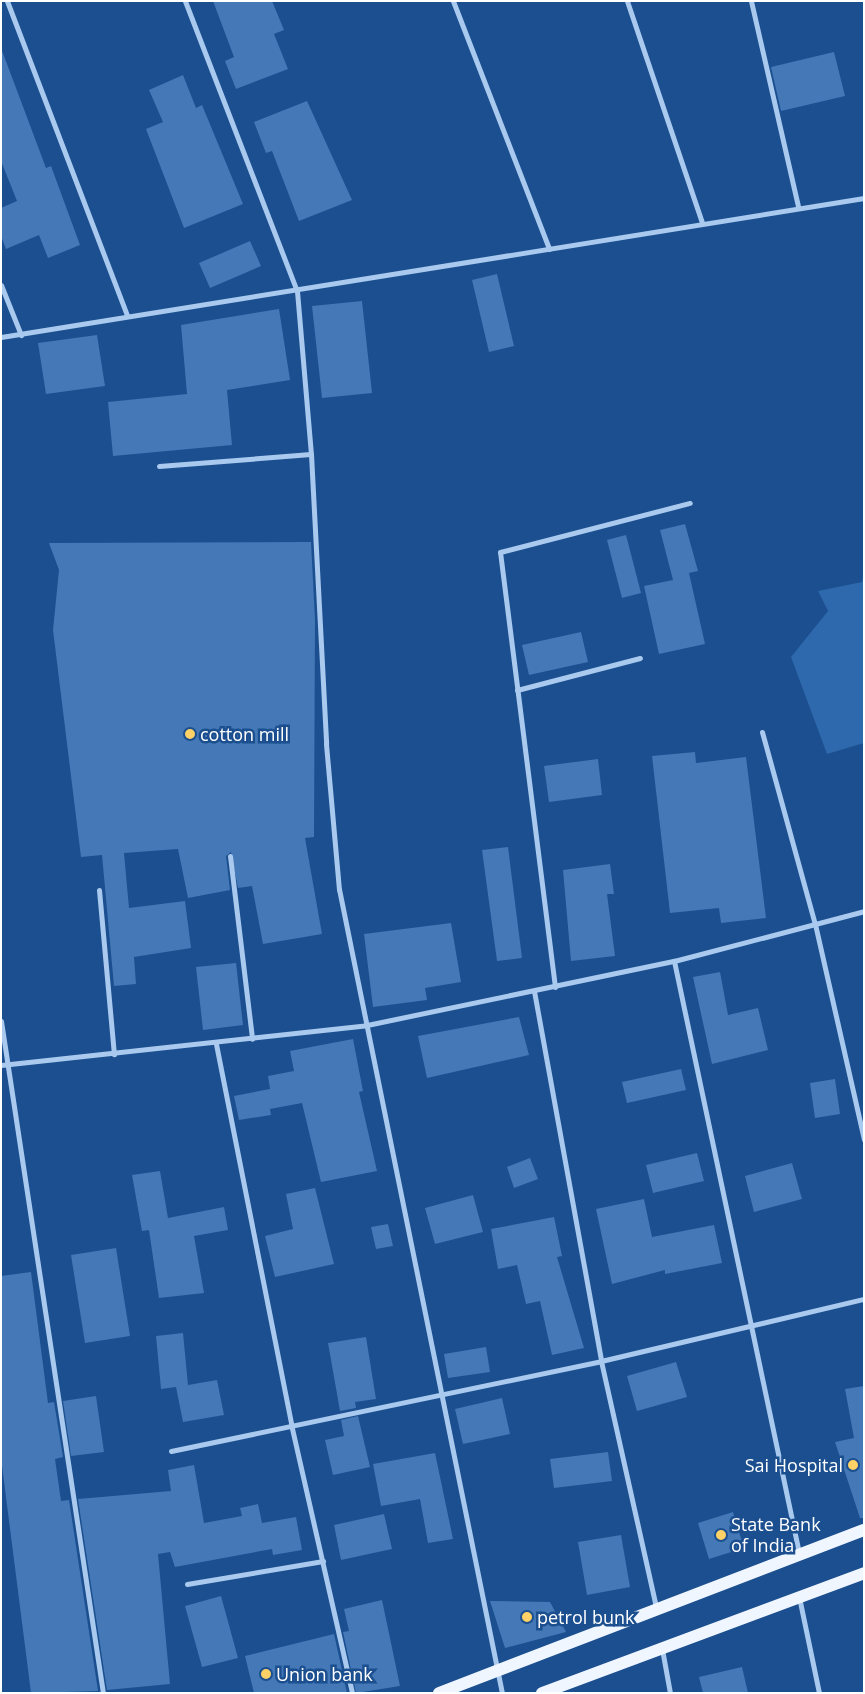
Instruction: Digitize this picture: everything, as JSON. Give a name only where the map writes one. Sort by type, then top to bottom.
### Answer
[{"type":"main road","points":[[439,1693],[799,1553],[864,1530]]},
{"type":"main road","points":[[542,1693],[864,1573]]},
{"type":"street","points":[[7,1],[127,315]]},
{"type":"street","points":[[185,1],[297,291],[312,454],[326,744],[339,889],[439,1394],[502,1693]]},
{"type":"street","points":[[453,1],[549,249]]},
{"type":"street","points":[[627,1],[702,223]]},
{"type":"street","points":[[751,1],[798,207]]},
{"type":"street","points":[[1,337],[127,315],[297,291],[798,207],[864,198]]},
{"type":"street","points":[[1,285],[21,335]]},
{"type":"street","points":[[159,466],[312,454]]},
{"type":"street","points":[[554,987],[500,552],[690,503]]},
{"type":"street","points":[[517,690],[640,658]]},
{"type":"street","points":[[762,732],[815,924],[864,1140]]},
{"type":"street","points":[[230,856],[252,1039]]},
{"type":"street","points":[[99,890],[114,1054]]},
{"type":"street","points":[[4,1065],[216,1044],[367,1025],[674,962],[864,911]]},
{"type":"street","points":[[674,962],[748,1324],[799,1553]]},
{"type":"street","points":[[534,991],[601,1361],[656,1608]]},
{"type":"street","points":[[1,1021],[4,1065],[103,1693]]},
{"type":"street","points":[[216,1044],[290,1424],[352,1693]]},
{"type":"street","points":[[171,1451],[290,1424],[601,1361],[748,1324],[864,1299]]},
{"type":"street","points":[[187,1584],[323,1561]]},
{"type":"street","points":[[799,1597],[819,1693]]},
{"type":"street","points":[[662,1649],[670,1693]]},
{"type":"shaded area","points":[[864,571],[864,743],[827,754],[791,657],[828,611],[818,591],[862,582]]},
{"type":"building","points":[[213,1],[272,1],[284,30],[274,34],[288,69],[236,89],[225,61],[234,57]]},
{"type":"building","points":[[1,48],[46,168],[51,166],[80,245],[48,258],[39,235],[6,249],[1,236],[1,208],[17,201],[1,161]]},
{"type":"building","points":[[834,52],[845,96],[781,111],[771,67]]},
{"type":"building","points":[[183,75],[196,108],[202,105],[243,204],[184,228],[146,129],[163,122],[149,90]]},
{"type":"building","points":[[307,101],[352,200],[299,221],[272,151],[266,153],[254,122]]},
{"type":"building","points":[[250,241],[261,266],[210,288],[199,263]]},
{"type":"building","points":[[497,274],[514,346],[489,352],[472,280]]},
{"type":"building","points":[[362,301],[372,393],[322,398],[312,306]]},
{"type":"building","points":[[279,309],[290,380],[227,390],[232,445],[113,456],[108,402],[187,394],[181,325]]},
{"type":"building","points":[[97,335],[105,386],[46,394],[38,343]]},
{"type":"building","points":[[685,524],[698,571],[689,573],[705,644],[659,654],[644,586],[673,580],[660,530]]},
{"type":"building","points":[[626,535],[641,593],[622,598],[607,540]]},
{"type":"building","name":"cotton mill","points":[[311,542],[315,620],[314,837],[305,838],[322,934],[263,944],[252,886],[238,888],[231,852],[226,856],[230,890],[188,898],[178,849],[124,853],[129,908],[185,901],[191,948],[134,957],[136,984],[114,986],[102,855],[81,857],[53,630],[59,570],[49,543]]},
{"type":"building","points":[[581,632],[588,662],[529,675],[522,645]]},
{"type":"building","points":[[695,752],[696,763],[746,757],[766,918],[721,923],[719,908],[670,913],[652,756]]},
{"type":"building","points":[[598,759],[602,795],[549,802],[544,766]]},
{"type":"building","points":[[508,847],[522,958],[497,961],[482,850]]},
{"type":"building","points":[[610,864],[614,894],[607,894],[615,956],[571,961],[563,870]]},
{"type":"building","points":[[451,923],[461,982],[425,988],[427,1000],[373,1007],[364,934]]},
{"type":"building","points":[[236,963],[243,1025],[203,1030],[196,967]]},
{"type":"building","points":[[720,972],[728,1015],[758,1008],[768,1050],[712,1064],[693,977]]},
{"type":"building","points":[[519,1017],[529,1055],[427,1078],[418,1036]]},
{"type":"building","points":[[353,1039],[363,1091],[359,1092],[377,1171],[321,1182],[302,1103],[270,1109],[271,1115],[239,1120],[234,1096],[270,1089],[268,1076],[294,1071],[290,1051]]},
{"type":"building","points":[[681,1069],[686,1090],[627,1103],[622,1082]]},
{"type":"building","points":[[835,1079],[840,1114],[815,1118],[810,1083]]},
{"type":"building","points":[[697,1153],[704,1181],[653,1193],[646,1165]]},
{"type":"building","points":[[530,1158],[538,1179],[514,1188],[507,1167]]},
{"type":"building","points":[[792,1163],[802,1199],[754,1212],[745,1176]]},
{"type":"building","points":[[160,1171],[168,1218],[224,1207],[228,1230],[194,1236],[204,1293],[159,1298],[149,1230],[142,1231],[132,1175]]},
{"type":"building","points":[[315,1188],[334,1264],[275,1277],[265,1236],[293,1229],[286,1194]]},
{"type":"building","points":[[473,1195],[483,1232],[435,1244],[425,1208]]},
{"type":"building","points":[[644,1199],[652,1237],[714,1225],[722,1263],[665,1274],[665,1270],[612,1284],[596,1209]]},
{"type":"building","points":[[554,1217],[562,1256],[557,1257],[584,1348],[552,1355],[540,1301],[526,1304],[517,1265],[498,1269],[491,1229]]},
{"type":"building","points":[[388,1224],[393,1246],[376,1249],[371,1227]]},
{"type":"building","points":[[116,1248],[130,1336],[85,1343],[71,1255]]},
{"type":"building","points":[[31,1272],[48,1403],[54,1402],[63,1457],[55,1459],[61,1501],[69,1500],[98,1691],[31,1693],[1,1458],[1,1276]]},
{"type":"building","points":[[183,1333],[188,1385],[217,1380],[224,1415],[183,1422],[176,1387],[161,1389],[156,1336]]},
{"type":"building","points":[[366,1337],[376,1399],[355,1402],[356,1408],[340,1411],[328,1343]]},
{"type":"building","points":[[486,1347],[490,1372],[448,1378],[444,1354]]},
{"type":"building","points":[[676,1362],[687,1397],[637,1411],[627,1376]]},
{"type":"building","points":[[864,1386],[864,1518],[860,1518],[835,1442],[854,1438],[845,1389]]},
{"type":"building","points":[[96,1396],[104,1452],[71,1456],[63,1401]]},
{"type":"building","points":[[502,1398],[510,1434],[463,1444],[455,1409]]},
{"type":"building","points":[[358,1416],[370,1467],[333,1475],[325,1440],[344,1436],[341,1420]]},
{"type":"building","points":[[608,1452],[612,1481],[554,1488],[550,1459]]},
{"type":"building","points":[[435,1453],[453,1539],[428,1543],[420,1499],[381,1506],[373,1464]]},
{"type":"building","points":[[194,1465],[204,1523],[242,1516],[240,1508],[258,1504],[262,1523],[296,1517],[302,1550],[273,1555],[272,1549],[175,1567],[170,1552],[158,1554],[170,1684],[107,1690],[78,1499],[171,1491],[168,1470]]},
{"type":"building","name":"State Bank of India","points":[[733,1512],[744,1548],[709,1559],[698,1523]]},
{"type":"building","points":[[384,1514],[392,1549],[341,1560],[334,1525]]},
{"type":"building","points":[[621,1535],[630,1587],[587,1595],[578,1542]]},
{"type":"building","points":[[221,1596],[238,1658],[202,1667],[185,1606]]},
{"type":"building","points":[[382,1600],[400,1686],[356,1693],[343,1632],[349,1631],[344,1609]]},
{"type":"building","name":"petrol bunk","points":[[490,1601],[550,1602],[566,1632],[505,1648]]},
{"type":"building","points":[[334,1634],[347,1693],[254,1693],[245,1656]]},
{"type":"building","points":[[742,1667],[748,1693],[703,1693],[699,1677]]},
{"type":"place","name":"cotton mill","points":[[190,734]]},
{"type":"place","name":"Sai Hospital","points":[[853,1465]]},
{"type":"place","name":"State Bank of India","points":[[721,1535]]},
{"type":"place","name":"petrol bunk","points":[[527,1617]]},
{"type":"place","name":"Union bank","points":[[266,1674]]}]
